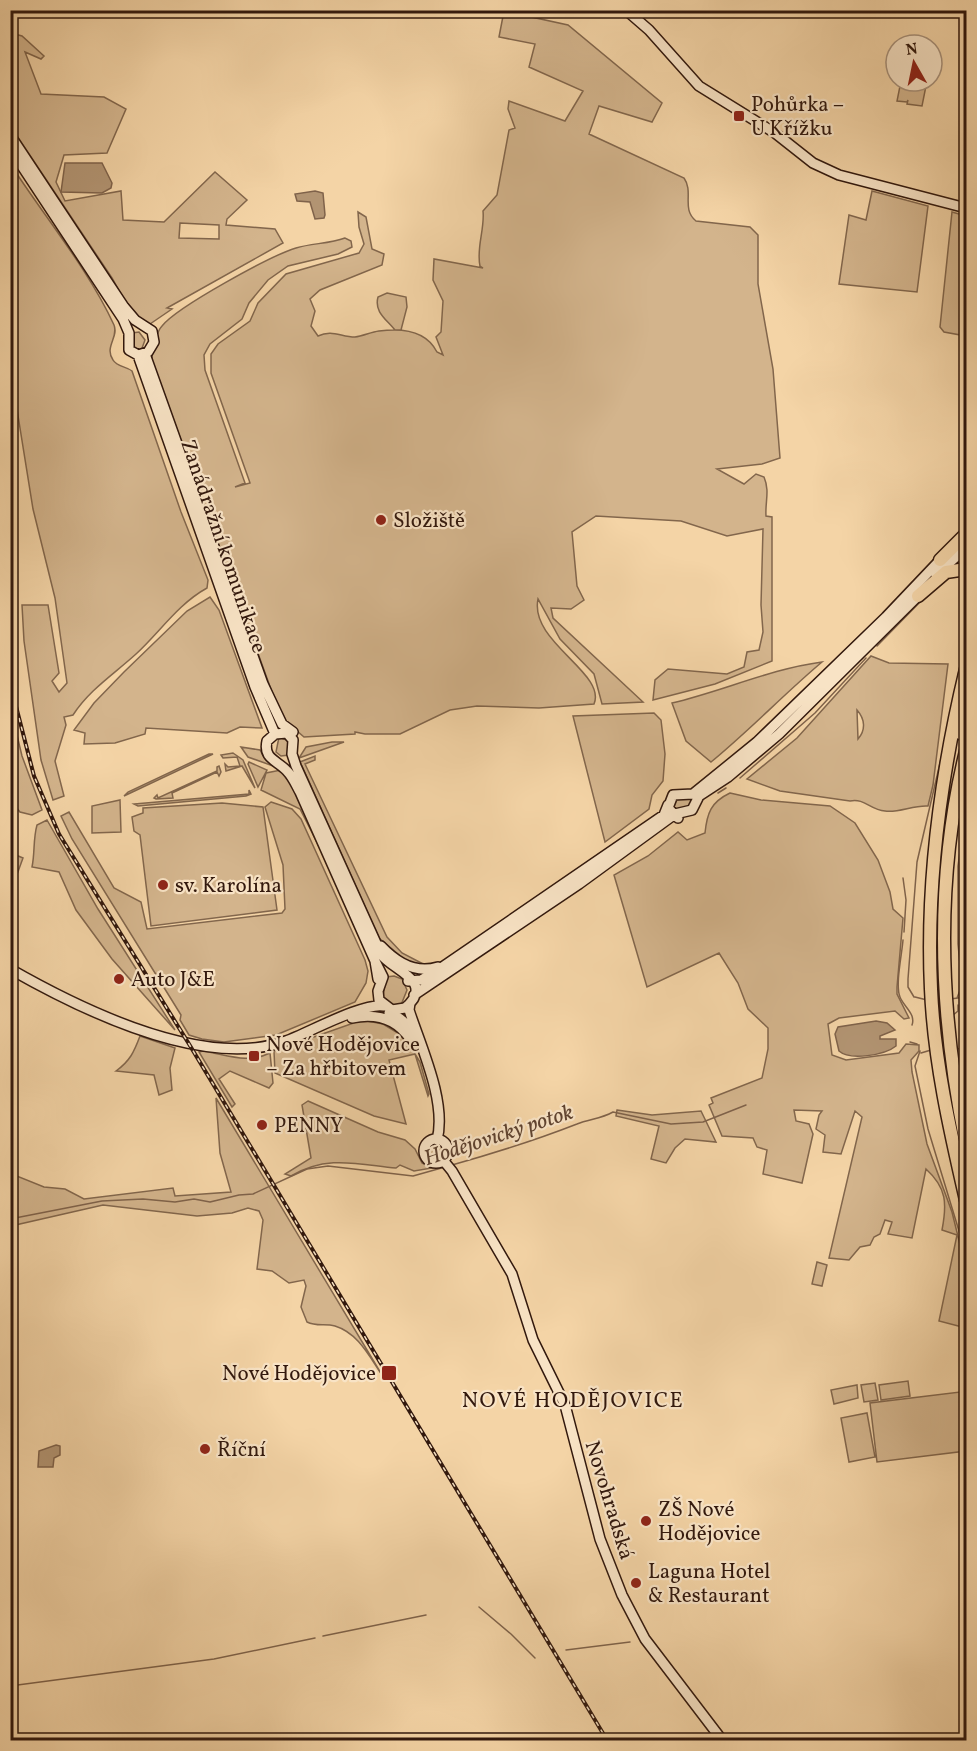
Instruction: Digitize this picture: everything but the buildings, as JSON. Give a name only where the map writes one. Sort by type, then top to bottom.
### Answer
[{"type":"highway","points":[[940,560],[966,534]]},
{"type":"highway","points":[[918,596],[946,572],[955,568],[966,569]]},
{"type":"highway","points":[[966,669],[954,724],[940,816],[931,898],[931,990],[938,1058],[966,1200]]},
{"type":"highway","points":[[940,816],[966,711]]},
{"type":"highway","points":[[966,751],[946,871],[943,911],[944,989],[951,1057],[966,1143]]},
{"type":"highway","points":[[946,871],[966,778]]},
{"type":"main road","points":[[626,10],[663,45],[699,86],[775,133],[813,163],[839,175],[966,208]]},
{"type":"main road","points":[[10,135],[132,324],[144,327]]},
{"type":"main road","points":[[10,148],[120,306],[127,347],[144,353],[149,338],[144,327]]},
{"type":"main road","points":[[126,332],[144,327]]},
{"type":"main road","name":"Zanádražní komunikace","points":[[126,332],[122,346],[124,353],[137,363],[151,381]]},
{"type":"main road","name":"Zanádražní komunikace","points":[[276,734],[269,720],[151,381],[150,356],[144,353],[142,362],[151,381],[273,706],[282,723],[298,738],[295,755]]},
{"type":"main road","points":[[380,977],[396,972],[411,981],[431,975],[664,815],[675,794],[693,793],[774,728],[940,560],[966,540]]},
{"type":"main road","points":[[676,818],[695,814],[704,796],[710,790],[779,734],[918,596],[945,566],[966,548]]},
{"type":"main road","name":"Zanádražní komunikace","points":[[273,706],[276,734]]},
{"type":"main road","points":[[276,734],[266,749],[272,760],[288,772],[304,791]]},
{"type":"main road","points":[[276,734],[293,740],[304,791],[375,961],[380,977],[378,1002]]},
{"type":"main road","points":[[276,734],[272,750],[276,757],[291,769],[304,791],[385,960],[408,974],[411,981],[410,1002]]},
{"type":"main road","points":[[282,760],[295,755]]},
{"type":"main road","points":[[652,822],[661,812],[669,791],[679,787],[699,796],[710,790]]},
{"type":"main road","points":[[10,969],[93,1011],[208,1049],[235,1050],[271,1046],[332,1023],[378,1002],[397,1010],[676,818],[690,812],[693,793]]},
{"type":"main road","points":[[668,805],[676,818]]},
{"type":"main road","points":[[376,940],[391,956],[420,970],[436,968],[464,952]]},
{"type":"main road","points":[[380,977],[378,1002],[385,1012],[402,1019],[421,1047]]},
{"type":"main road","points":[[411,981],[412,1020],[431,1078],[440,1127],[437,1140]]},
{"type":"main road","points":[[332,1023],[367,1015],[388,1019],[407,1035],[431,1078]]},
{"type":"main road","points":[[437,1140],[446,1147],[448,1165],[434,1163],[424,1155],[428,1143],[437,1140]]},
{"type":"main road","name":"Novohradská","points":[[448,1165],[513,1274],[533,1340],[565,1405],[600,1539],[622,1595],[645,1639],[722,1740]]},
{"type":"shaded area","points":[[504,11],[568,25],[662,103],[652,122],[599,106],[589,134],[684,178],[688,189],[689,211],[696,221],[750,227],[758,235],[758,284],[773,369],[780,458],[762,464],[717,469],[744,484],[756,474],[764,477],[766,482],[766,516],[772,517],[772,661],[715,684],[653,700],[655,680],[668,669],[727,674],[744,667],[747,652],[759,650],[763,632],[761,605],[763,529],[727,536],[681,521],[596,516],[572,532],[577,586],[584,600],[571,609],[551,608],[553,618],[643,702],[602,704],[594,674],[560,639],[538,599],[538,615],[545,629],[589,681],[595,692],[594,704],[539,708],[477,706],[450,710],[400,734],[355,732],[355,734],[304,737],[281,717],[152,360],[155,342],[162,326],[171,318],[204,295],[246,271],[296,248],[345,238],[351,241],[352,247],[338,254],[288,266],[268,280],[249,303],[242,319],[210,344],[204,355],[205,370],[245,483],[235,487],[250,483],[211,373],[211,354],[218,344],[250,321],[258,303],[286,274],[359,253],[364,244],[358,212],[366,217],[372,249],[384,254],[382,265],[320,290],[310,299],[315,311],[311,326],[318,336],[332,333],[355,337],[387,330],[412,332],[426,339],[437,352],[443,355],[436,337],[441,332],[443,301],[433,280],[434,259],[483,268],[480,266],[479,252],[483,211],[497,195],[509,130],[515,128],[508,109],[509,101],[565,121],[583,91],[529,67],[535,44],[499,37]]},
{"type":"shaded area","points":[[11,33],[22,36],[44,56],[41,59],[25,52],[41,94],[104,97],[126,109],[107,153],[64,155],[56,182],[65,201],[121,191],[123,220],[164,222],[215,172],[247,200],[227,219],[226,225],[275,229],[283,243],[167,308],[172,309],[150,324],[141,321],[131,312],[112,278],[11,127]],"holes":[[[180,223],[219,225],[219,239],[179,238]]]},
{"type":"shaded area","points":[[899,93],[925,93],[922,106],[907,104],[908,100],[907,102],[897,101]]},
{"type":"shaded area","points":[[65,163],[102,163],[112,183],[111,188],[102,193],[61,192]]},
{"type":"shaded area","points":[[11,165],[92,284],[114,325],[115,334],[111,355],[117,364],[132,371],[181,512],[208,580],[207,588],[178,610],[136,654],[94,690],[73,715],[64,717],[66,725],[55,761],[64,796],[53,800],[41,760],[24,641],[22,605],[48,605],[59,673],[52,681],[59,692],[67,683],[55,598],[33,509],[11,372]]},
{"type":"shaded area","points":[[315,191],[323,193],[324,218],[315,219],[310,202],[297,201],[295,194]]},
{"type":"shaded area","points":[[872,191],[928,206],[917,292],[839,284],[849,215],[866,220]]},
{"type":"shaded area","points":[[952,212],[966,216],[966,336],[944,332],[940,327]]},
{"type":"shaded area","points":[[387,293],[406,297],[407,307],[401,330],[395,330],[379,311],[378,297]]},
{"type":"shaded area","points":[[139,332],[145,340],[141,351],[134,349],[132,333]]},
{"type":"shaded area","points":[[210,597],[219,610],[262,728],[240,727],[227,733],[146,728],[145,734],[115,743],[84,744],[85,733],[74,730],[94,703],[187,611]]},
{"type":"shaded area","points":[[871,656],[889,663],[948,664],[933,785],[928,806],[885,811],[875,809],[860,801],[780,791],[747,779],[797,738]],"holes":[[[857,710],[860,713],[863,728],[858,739]]]},
{"type":"shaded area","points":[[822,662],[711,762],[686,741],[672,703],[765,675]]},
{"type":"shaded area","points":[[10,706],[22,756],[42,810],[32,815],[20,812],[11,801]]},
{"type":"shaded area","points":[[654,713],[661,720],[665,754],[663,781],[652,795],[649,809],[605,842],[573,716]]},
{"type":"shaded area","points":[[279,737],[289,741],[289,755],[281,756],[276,752]]},
{"type":"shaded area","points":[[344,742],[299,758],[306,747]]},
{"type":"shaded area","points":[[241,747],[260,750],[265,759],[276,767],[248,757]]},
{"type":"shaded area","points":[[233,753],[243,760],[255,788],[242,766],[226,771],[225,764],[228,767],[240,766],[237,757],[223,758],[221,755]]},
{"type":"shaded area","points":[[213,754],[124,796],[128,792]]},
{"type":"shaded area","points":[[315,756],[315,760],[305,764],[387,937],[402,953],[427,966],[410,964],[379,938],[300,762]]},
{"type":"shaded area","points":[[249,762],[267,770],[258,787],[248,764]]},
{"type":"shaded area","points":[[219,766],[221,772],[219,776],[217,772],[172,793],[173,798],[154,798],[217,771]]},
{"type":"shaded area","points":[[281,770],[287,775],[328,864],[300,809],[261,790],[266,773]]},
{"type":"shaded area","points":[[249,790],[251,794],[246,796],[138,806],[134,804],[249,794]]},
{"type":"shaded area","points":[[730,793],[761,800],[830,806],[855,823],[878,860],[890,892],[893,909],[903,918],[897,994],[909,1018],[904,1019],[895,1011],[839,1018],[828,1024],[832,1055],[846,1060],[899,1053],[906,1044],[919,1045],[919,1051],[911,1060],[912,1072],[927,1144],[952,1212],[966,1269],[966,1284],[960,1309],[964,1312],[966,1304],[966,1328],[939,1321],[957,1235],[942,1230],[945,1212],[944,1197],[933,1176],[926,1169],[912,1238],[888,1234],[892,1222],[885,1220],[880,1234],[874,1237],[870,1245],[860,1247],[849,1260],[829,1258],[862,1117],[855,1111],[841,1154],[823,1152],[825,1135],[816,1129],[822,1111],[794,1110],[796,1121],[809,1124],[813,1134],[802,1183],[763,1174],[767,1150],[757,1147],[753,1138],[722,1136],[709,1105],[713,1103],[711,1098],[762,1078],[768,1049],[768,1028],[748,1009],[738,983],[719,953],[647,987],[614,875],[648,856],[678,832],[687,840],[705,833],[707,820],[714,804]]},
{"type":"shaded area","points":[[691,798],[691,807],[678,811],[673,808],[676,799]]},
{"type":"shaded area","points":[[120,800],[121,832],[92,833],[92,806]]},
{"type":"shaded area","points":[[271,802],[292,809],[301,819],[365,960],[368,971],[366,983],[355,1002],[276,1035],[224,1042],[189,1035],[180,1020],[181,1015],[72,839],[61,816],[69,812],[114,888],[141,902],[147,929],[282,913],[285,909],[283,865],[265,807]]},
{"type":"shaded area","points":[[222,803],[263,807],[277,910],[151,926],[140,835],[134,831],[132,817],[143,813],[143,808]]},
{"type":"shaded area","points":[[47,820],[98,909],[175,1030],[112,959],[76,910],[59,872],[32,867],[37,825]]},
{"type":"shaded area","points":[[11,853],[23,858],[15,880],[11,878]]},
{"type":"shaded area","points":[[394,976],[402,979],[407,990],[401,1005],[394,1006],[383,997],[386,977]]},
{"type":"shaded area","points":[[362,1020],[383,1024],[396,1032],[401,1031],[420,1062],[428,1096],[415,1054],[389,1060],[406,1124],[374,1116],[275,1073],[274,1051]]},
{"type":"shaded area","points":[[876,1021],[887,1023],[895,1030],[880,1036],[880,1039],[896,1039],[896,1046],[868,1056],[851,1056],[839,1051],[835,1034],[838,1027]]},
{"type":"shaded area","points":[[140,1036],[175,1048],[170,1068],[172,1090],[159,1095],[154,1075],[116,1071],[131,1056]]},
{"type":"shaded area","points":[[199,1052],[246,1058],[270,1053],[273,1083],[269,1088],[230,1071],[219,1079],[235,1104],[232,1107]]},
{"type":"shaded area","points":[[216,1098],[382,1375],[357,1340],[343,1329],[307,1322],[301,1307],[306,1286],[304,1280],[289,1283],[272,1271],[257,1269],[263,1220],[259,1211],[248,1208],[232,1213],[197,1216],[103,1205],[11,1226],[12,1174],[44,1187],[65,1189],[84,1199],[173,1188],[175,1196],[231,1192],[220,1153]]},
{"type":"shaded area","points":[[308,1101],[378,1132],[405,1140],[415,1149],[422,1163],[432,1168],[414,1171],[400,1165],[396,1168],[355,1163],[329,1163],[304,1169],[291,1176],[285,1174],[311,1158],[302,1105]]},
{"type":"shaded area","points":[[617,1110],[652,1115],[701,1111],[716,1142],[685,1139],[675,1148],[666,1163],[651,1159],[659,1126],[616,1116]]},
{"type":"shaded area","points":[[435,1143],[443,1151],[435,1159],[427,1151]]},
{"type":"shaded area","points":[[817,1262],[827,1265],[822,1286],[812,1284]]},
{"type":"shaded area","points":[[908,1381],[910,1396],[881,1400],[879,1385]]},
{"type":"shaded area","points":[[875,1383],[878,1400],[864,1402],[861,1385]]},
{"type":"shaded area","points":[[857,1385],[858,1398],[834,1404],[831,1390]]},
{"type":"shaded area","points":[[960,1392],[966,1451],[877,1462],[870,1403]]},
{"type":"shaded area","points":[[867,1413],[875,1457],[849,1462],[841,1418]]},
{"type":"shaded area","points":[[56,1445],[60,1446],[60,1455],[54,1458],[53,1467],[38,1467],[39,1451]]},
{"type":"waterway","points":[[877,646],[921,601]]},
{"type":"waterway","points":[[958,675],[966,644]]},
{"type":"waterway","points":[[740,778],[815,713],[866,658]]},
{"type":"waterway","points":[[914,997],[908,987],[908,979],[917,862],[943,750]]},
{"type":"waterway","points":[[718,793],[726,788]]},
{"type":"waterway","points":[[957,998],[962,985],[958,944],[958,866],[966,807]]},
{"type":"waterway","points":[[903,878],[906,900],[904,932]]},
{"type":"waterway","points":[[903,940],[898,977],[899,992],[911,1014],[912,1025]]},
{"type":"waterway","points":[[915,997],[927,1000]]},
{"type":"waterway","points":[[950,999],[966,997]]},
{"type":"waterway","points":[[952,1016],[958,1011],[958,1005]]},
{"type":"waterway","points":[[910,1042],[917,1044]]},
{"type":"waterway","points":[[956,1048],[966,1051]]},
{"type":"waterway","name":"Hodějovický potok","points":[[921,1053],[931,1050]]},
{"type":"waterway","points":[[920,1051],[915,1066],[928,1129],[966,1254]]},
{"type":"waterway","name":"Hodějovický potok","points":[[452,1165],[613,1112],[671,1124],[703,1122],[746,1105]]},
{"type":"waterway","name":"Hodějovický potok","points":[[10,1219],[102,1201],[143,1199],[175,1202],[194,1199],[210,1202],[253,1194],[307,1169],[328,1166],[413,1176],[445,1167]]},
{"type":"waterway","points":[[479,1607],[535,1658]]},
{"type":"waterway","points":[[323,1636],[426,1615]]},
{"type":"waterway","points":[[10,1686],[214,1659],[315,1638]]},
{"type":"waterway","points":[[566,1650],[630,1642]]},
{"type":"railway","points":[[10,683],[34,776],[59,834],[189,1044],[607,1740]]},
{"type":"place","name":"Pohůrka – U Křížku","points":[[739,116]]},
{"type":"place","name":"Složiště","points":[[381,520]]},
{"type":"place","name":"sv. Karolína","points":[[163,885]]},
{"type":"place","name":"Auto J&E","points":[[119,979]]},
{"type":"place","name":"Nové Hodějovice – Za hřbitovem","points":[[254,1056]]},
{"type":"place","name":"PENNY","points":[[262,1125]]},
{"type":"place","name":"Nové Hodějovice","points":[[389,1373]]},
{"type":"place","name":"Říční","points":[[205,1449]]},
{"type":"place","name":"ZŠ Nové Hodějovice","points":[[646,1521]]},
{"type":"place","name":"Laguna Hotel & Restaurant","points":[[636,1583]]},
{"type":"district","name":"NOVÉ HODĚJOVICE","points":[[573,1399]]}]
